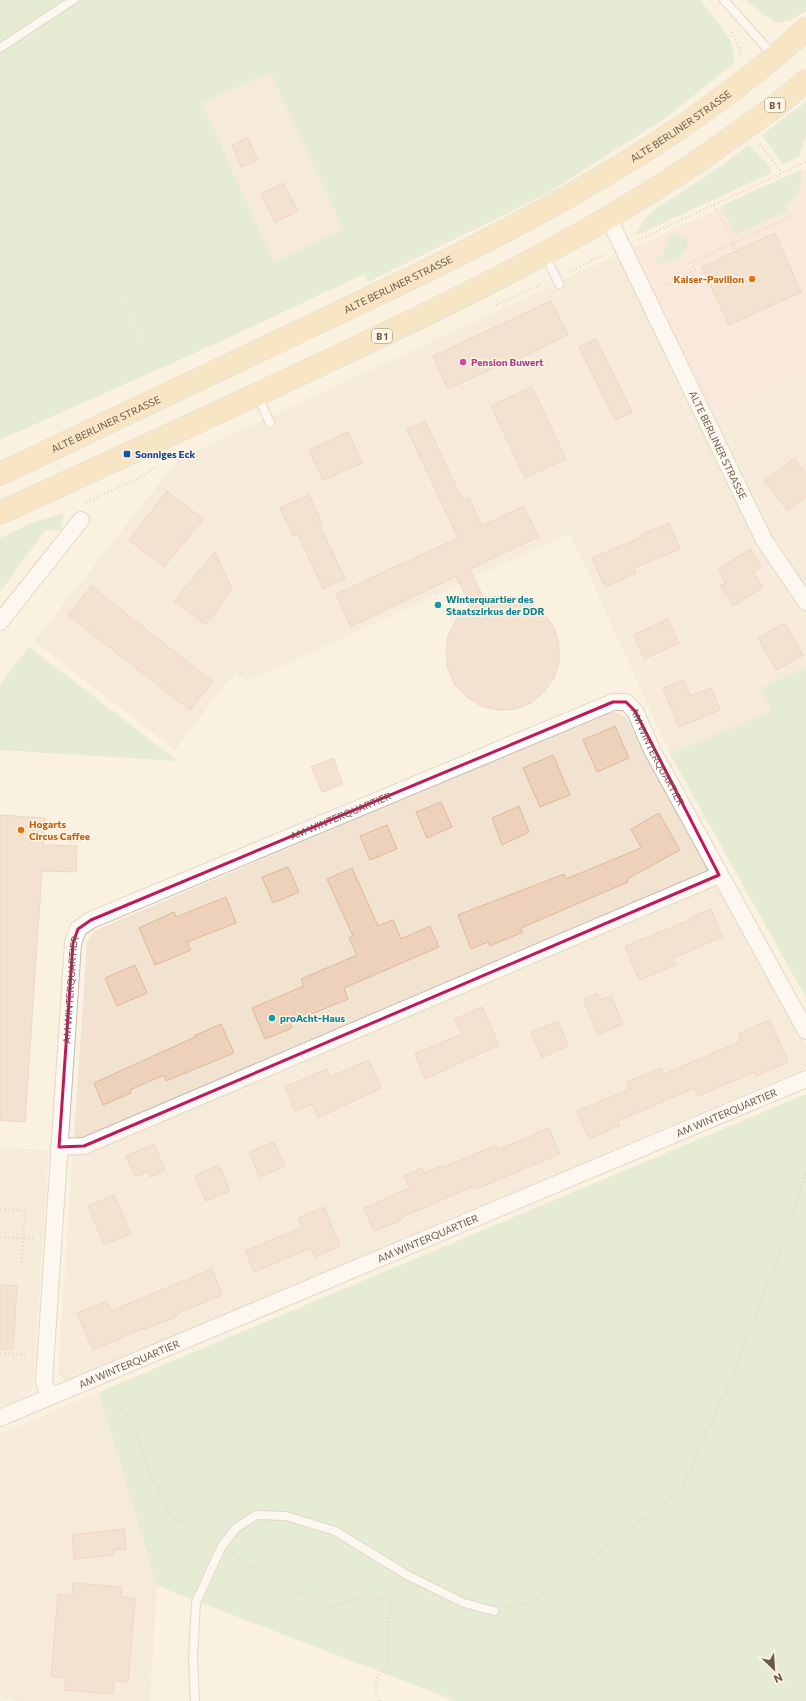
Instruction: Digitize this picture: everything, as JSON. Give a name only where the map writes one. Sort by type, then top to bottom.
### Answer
[{"type":"main road","name":"ALTE BERLINER STRASSE","points":[[0,474],[482,244],[529,219],[604,177],[670,136],[775,57],[806,29]]},
{"type":"main road","name":"B 1","points":[[0,513],[435,311],[545,255],[683,173],[747,127],[805,82]]},
{"type":"street","name":"ALTE BERLINER STRASSE","points":[[609,218],[764,540],[806,602]]},
{"type":"street","points":[[0,622],[81,520]]},
{"type":"street","name":"AM WINTERQUARTIER","points":[[49,1397],[44,1382],[45,1356],[73,943],[78,929],[91,920],[613,702],[626,702],[635,711],[652,750],[719,875],[806,1031]]},
{"type":"street","points":[[59,1147],[84,1146],[719,875]]},
{"type":"street","name":"AM WINTERQUARTIER","points":[[0,1418],[806,1079]]},
{"type":"lane","points":[[0,48],[73,0]]},
{"type":"lane","points":[[726,3],[775,57]]},
{"type":"lane","points":[[545,255],[559,284]]},
{"type":"lane","points":[[257,394],[270,423]]},
{"type":"lane","points":[[195,1701],[193,1659],[196,1602],[222,1546],[236,1528],[256,1515],[286,1516],[335,1531],[407,1575],[464,1603],[494,1611]]},
{"type":"path","points":[[726,3],[733,36],[741,52],[739,59]]},
{"type":"path","points":[[747,127],[782,174]]},
{"type":"path","points":[[714,205],[736,251]]},
{"type":"path","points":[[664,292],[661,286],[695,270],[691,262],[792,216]]},
{"type":"path","points":[[494,1611],[526,1603],[578,1570],[605,1547],[680,1492],[733,1374],[776,1261],[806,1171]]},
{"type":"path","points":[[0,1209],[25,1211],[21,1267]]},
{"type":"path","points":[[0,1237],[53,1240]]},
{"type":"path","points":[[0,1353],[45,1356]]},
{"type":"path","points":[[380,1701],[376,1693],[376,1678],[389,1662],[388,1640],[391,1601],[407,1575]]},
{"type":"highlighted area","points":[[613,702],[626,702],[635,711],[719,875],[84,1146],[59,1147],[73,943],[78,929],[91,920]]},
{"type":"shaded area","points":[[270,71],[343,229],[274,262],[202,103]]},
{"type":"shaded area","points":[[806,169],[806,372],[712,415],[633,248]]},
{"type":"shaded area","points":[[633,248],[712,415],[806,372],[806,667],[761,688],[771,711],[670,754],[570,533],[276,669],[246,681],[235,672],[175,750],[34,641],[179,459]]},
{"type":"shaded area","points":[[611,711],[626,717],[806,1047],[806,1068],[66,1381],[58,1373],[87,943],[94,931]]},
{"type":"shaded area","points":[[0,1147],[49,1151],[33,1386],[24,1398],[0,1408]]},
{"type":"shaded area","points":[[99,1392],[157,1586],[150,1701],[19,1701],[0,1696],[0,1434]]},
{"type":"green space","points":[[0,0],[700,0],[729,38],[734,55],[733,64],[664,119],[546,194],[368,282],[364,274],[226,339],[0,440]],"holes":[[[270,72],[344,231],[343,229],[274,262],[202,103]],[[100,246],[146,346],[146,347]]]},
{"type":"green space","points":[[745,0],[806,0],[806,11],[789,21],[775,23]]},
{"type":"green space","points":[[806,101],[806,135],[799,156],[783,165],[762,135]]},
{"type":"green space","points":[[749,145],[770,167],[771,173],[635,236],[642,222],[652,211],[712,172]]},
{"type":"green space","points":[[802,169],[799,194],[784,205],[788,211],[735,235],[721,206]]},
{"type":"green space","points":[[673,234],[686,238],[686,248],[679,256],[659,265],[655,259],[663,254],[663,250],[667,246],[669,236]]},
{"type":"green space","points":[[64,513],[61,530],[45,531],[0,592],[0,538],[32,523]]},
{"type":"green space","points":[[29,647],[178,761],[0,750],[0,684]]},
{"type":"green space","points":[[806,667],[806,998],[670,754],[771,711],[761,688]]},
{"type":"green space","points":[[806,1094],[806,1701],[456,1701],[157,1586],[99,1392]]},
{"type":"building","points":[[248,138],[258,160],[241,167],[232,145]]},
{"type":"building","points":[[283,183],[298,211],[275,222],[261,194]]},
{"type":"building","name":"Kaiser-Pavillon","points":[[775,233],[801,292],[729,325],[702,267]]},
{"type":"building","points":[[551,301],[568,335],[507,365],[506,362],[448,389],[433,356]]},
{"type":"building","points":[[596,339],[632,412],[615,420],[579,347]]},
{"type":"building","points":[[532,387],[566,459],[525,478],[491,406]]},
{"type":"building","points":[[425,421],[463,501],[469,498],[482,526],[524,506],[538,537],[470,569],[484,599],[499,596],[516,597],[532,604],[545,615],[555,629],[559,645],[559,662],[554,678],[544,692],[531,703],[515,709],[498,710],[481,706],[467,697],[455,685],[448,669],[446,652],[448,636],[456,620],[470,606],[456,576],[351,627],[336,594],[458,538],[407,429]]},
{"type":"building","points":[[348,432],[362,463],[323,480],[309,450]]},
{"type":"building","points":[[794,458],[806,474],[806,496],[787,510],[764,481]]},
{"type":"building","points":[[167,491],[203,519],[164,567],[129,540]]},
{"type":"building","points":[[309,495],[322,523],[319,524],[345,579],[323,589],[298,534],[293,536],[280,508]]},
{"type":"building","points":[[669,523],[680,549],[634,568],[636,573],[605,587],[592,558],[642,537],[641,535]]},
{"type":"building","points":[[750,549],[761,567],[753,572],[763,587],[733,606],[720,586],[726,583],[718,570]]},
{"type":"building","points":[[215,552],[232,589],[206,625],[174,601]]},
{"type":"building","points":[[91,586],[213,682],[190,710],[68,615]]},
{"type":"building","points":[[668,619],[679,643],[644,659],[634,635]]},
{"type":"building","points":[[785,623],[803,655],[776,670],[758,638]]},
{"type":"building","points":[[684,680],[690,696],[711,688],[720,710],[679,727],[663,688]]},
{"type":"building","points":[[615,726],[629,758],[597,772],[583,740]]},
{"type":"building","points":[[553,755],[570,795],[540,807],[523,768]]},
{"type":"building","points":[[333,758],[343,784],[322,792],[311,767]]},
{"type":"building","points":[[441,802],[452,827],[427,838],[416,812]]},
{"type":"building","points":[[519,806],[529,832],[502,845],[492,818]]},
{"type":"building","points":[[659,813],[680,850],[627,879],[628,882],[521,928],[523,932],[490,946],[488,942],[471,949],[458,915],[564,874],[566,879],[641,848],[631,829]]},
{"type":"building","points":[[0,815],[45,818],[43,845],[77,846],[76,872],[42,871],[25,1122],[0,1120]]},
{"type":"building","points":[[387,825],[397,849],[370,860],[360,836]]},
{"type":"building","points":[[288,867],[299,892],[273,903],[262,877]]},
{"type":"building","points":[[352,868],[378,926],[393,920],[401,939],[430,926],[439,947],[344,988],[348,999],[290,1023],[292,1028],[265,1039],[252,1008],[304,986],[301,979],[357,955],[349,938],[353,936],[327,879]]},
{"type":"building","points":[[226,897],[236,923],[187,942],[191,950],[155,965],[139,928],[174,912],[176,917]]},
{"type":"building","points":[[711,909],[722,937],[673,958],[676,965],[639,980],[625,946],[690,920],[689,918]]},
{"type":"building","points":[[135,965],[147,993],[117,1006],[105,978]]},
{"type":"building","points":[[597,993],[600,1000],[611,996],[623,1024],[598,1035],[583,999]]},
{"type":"building","points":[[482,1007],[499,1045],[425,1079],[415,1054],[462,1034],[455,1019]]},
{"type":"building","points":[[770,1020],[788,1062],[756,1076],[754,1072],[698,1096],[694,1088],[618,1121],[620,1125],[589,1139],[577,1111],[630,1089],[627,1082],[661,1068],[664,1074],[741,1041],[738,1034]]},
{"type":"building","points":[[558,1021],[568,1046],[542,1058],[531,1032]]},
{"type":"building","points":[[221,1024],[234,1053],[166,1081],[164,1075],[130,1090],[131,1093],[103,1105],[94,1083]]},
{"type":"building","points":[[369,1060],[381,1088],[318,1118],[313,1104],[295,1111],[285,1087],[327,1069],[330,1077]]},
{"type":"building","points":[[549,1128],[560,1154],[476,1189],[474,1186],[374,1231],[364,1208],[410,1188],[404,1176],[422,1168],[424,1173],[441,1166],[442,1168],[496,1145],[498,1150]]},
{"type":"building","points":[[274,1142],[285,1166],[260,1177],[249,1152]]},
{"type":"building","points":[[154,1144],[165,1170],[150,1177],[148,1171],[135,1177],[126,1156]]},
{"type":"building","points":[[219,1165],[230,1191],[206,1201],[195,1176]]},
{"type":"building","points":[[114,1195],[131,1234],[104,1245],[88,1206]]},
{"type":"building","points":[[324,1207],[340,1246],[315,1257],[311,1248],[254,1272],[245,1251],[302,1227],[298,1218]]},
{"type":"building","points":[[212,1269],[222,1295],[176,1314],[177,1316],[144,1330],[144,1328],[93,1350],[77,1313],[107,1301],[111,1311]]},
{"type":"building","points":[[0,1285],[17,1286],[13,1349],[0,1349]]},
{"type":"building","points":[[124,1529],[126,1549],[113,1550],[114,1555],[74,1559],[72,1535]]},
{"type":"building","points":[[73,1583],[121,1587],[121,1597],[135,1599],[128,1682],[114,1681],[113,1694],[65,1690],[66,1678],[51,1676],[58,1594],[72,1596]]},
{"type":"place","name":"Kaiser-Pavillon","points":[[752,279]]},
{"type":"place","name":"Pension Buwert","points":[[463,362]]},
{"type":"place","name":"Sonniges Eck","points":[[127,454]]},
{"type":"place","name":"Winterquartier des Staatszirkus der DDR","points":[[438,605]]},
{"type":"place","name":"Hogarts Circus Caffee","points":[[21,830]]},
{"type":"place","name":"proAcht-Haus","points":[[272,1018]]}]
